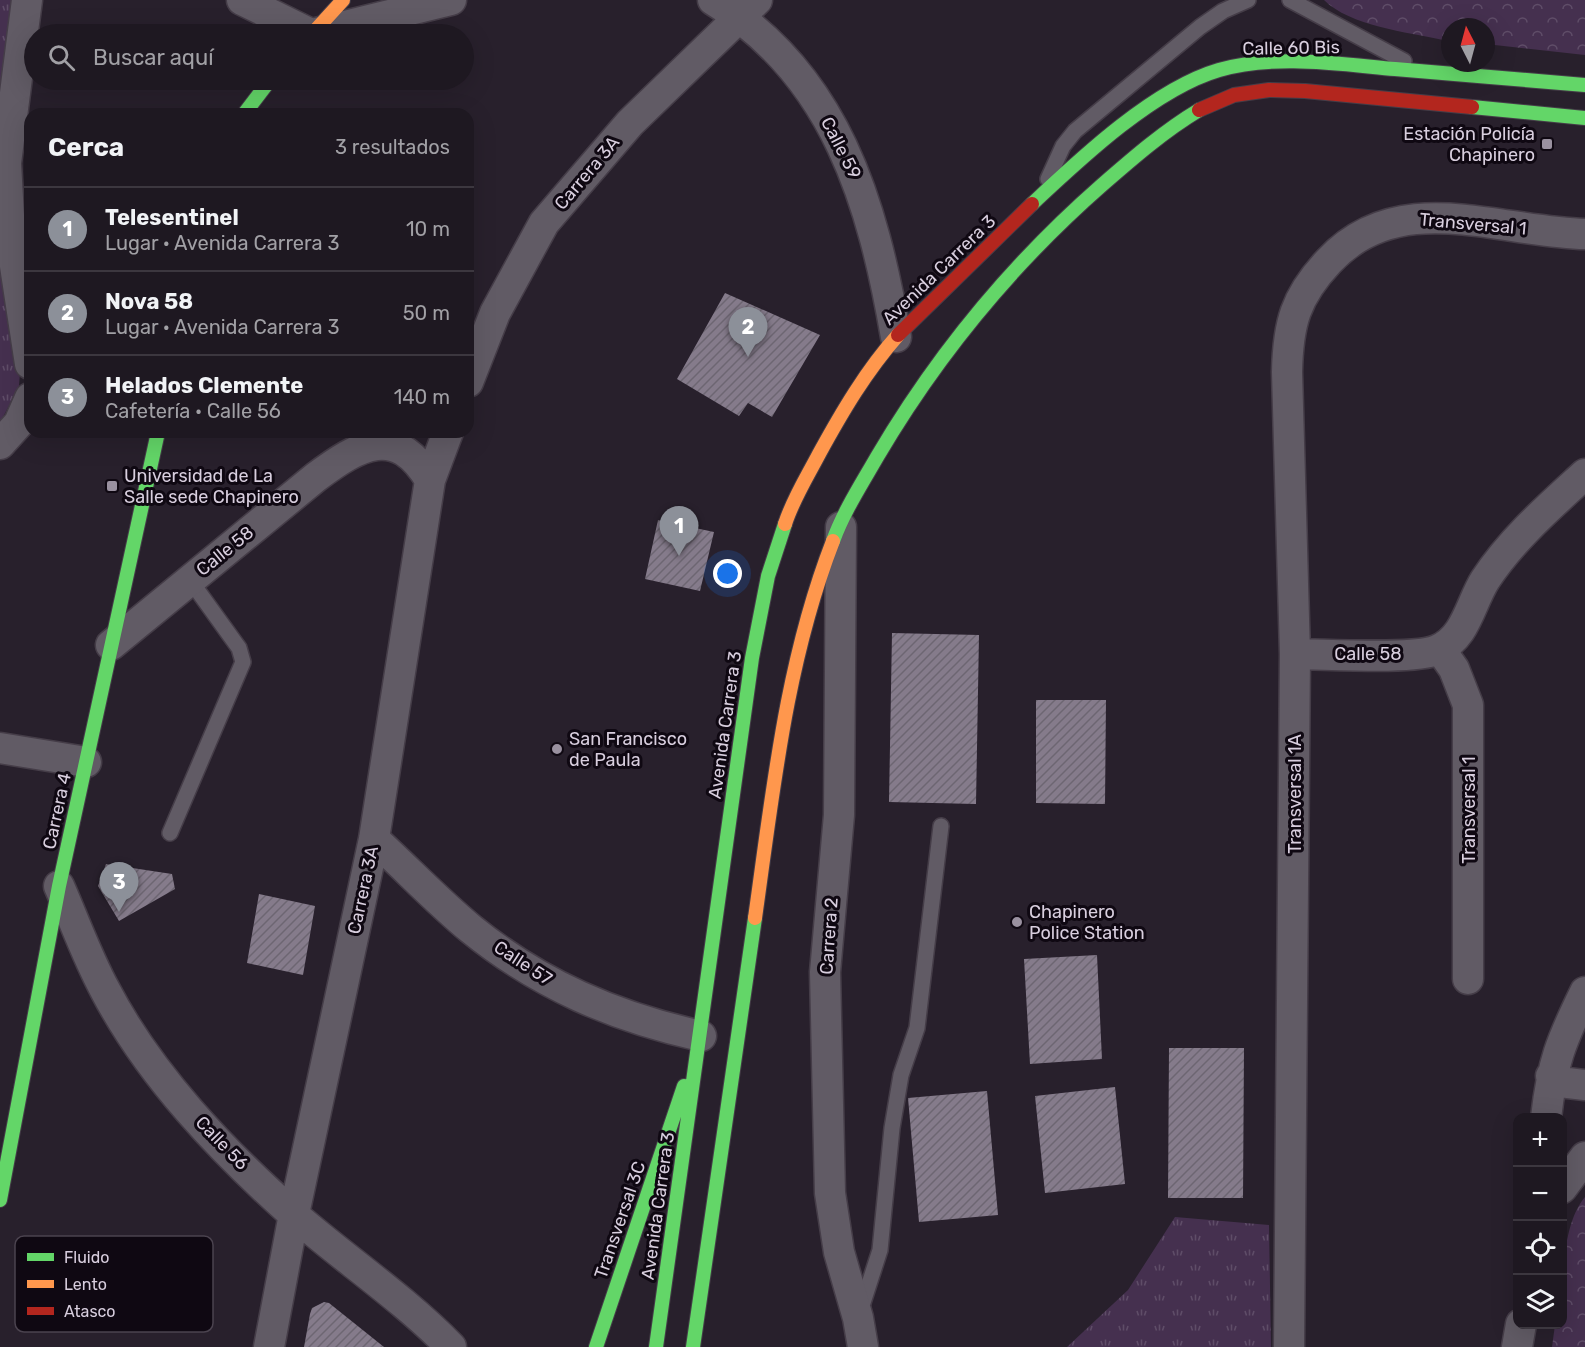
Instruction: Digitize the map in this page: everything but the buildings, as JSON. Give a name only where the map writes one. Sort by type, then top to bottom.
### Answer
[{"type":"main road","points":[[321,24],[343,0]]},
{"type":"main road","name":"Calle 60 Bis","points":[[1039,198],[1101,142],[1147,108],[1185,84],[1219,70],[1258,63],[1296,62],[1585,85]]},
{"type":"main road","points":[[249,108],[262,90]]},
{"type":"main road","points":[[693,1347],[784,714],[811,604],[841,520],[880,451],[918,391],[984,306],[1081,202],[1145,147],[1213,102],[1239,93],[1265,90],[1305,91],[1585,118]]},
{"type":"main road","name":"Avenida Carrera 3","points":[[656,1347],[752,658],[768,576],[791,505],[854,394],[896,337],[1039,198]]},
{"type":"main road","name":"Carrera 4","points":[[0,1200],[59,886],[157,438]]},
{"type":"main road","name":"Transversal 3C","points":[[596,1347],[701,1036]]},
{"type":"street","points":[[24,325],[10,233],[6,163],[27,0]]},
{"type":"street","points":[[242,0],[291,24]]},
{"type":"street","points":[[353,24],[451,0]]},
{"type":"street","name":"Calle 59","points":[[713,0],[748,8],[765,38],[833,126],[856,174],[874,229],[896,337]]},
{"type":"street","name":"Carrera 3A","points":[[474,367],[495,313],[544,224],[630,123],[748,8]]},
{"type":"street","name":"Transversal 1","points":[[1335,255],[1349,242],[1384,224],[1411,218],[1446,218],[1585,234]]},
{"type":"street","name":"Transversal 1A","points":[[1289,1347],[1295,654],[1288,337],[1294,310],[1312,279],[1335,255]]},
{"type":"street","points":[[0,444],[19,423],[24,412]]},
{"type":"street","name":"Carrera 3A","points":[[269,1347],[294,1214],[374,838],[430,480],[446,438]]},
{"type":"street","name":"Calle 58","points":[[111,645],[316,477],[340,459],[363,447],[384,445],[403,450],[418,460],[430,480]]},
{"type":"street","points":[[1440,649],[1459,632],[1484,582],[1523,531],[1585,474]]},
{"type":"street","name":"Carrera 2","points":[[841,520],[839,815],[825,972],[830,1193],[839,1252],[858,1318],[863,1347]]},
{"type":"street","name":"Transversal 1","points":[[1440,649],[1454,669],[1468,705],[1468,980]]},
{"type":"street","name":"Calle 58","points":[[1295,654],[1413,654],[1440,649]]},
{"type":"street","points":[[0,748],[86,762]]},
{"type":"street","name":"Calle 57","points":[[374,838],[471,929],[545,980],[608,1010],[701,1036]]},
{"type":"street","name":"Calle 56","points":[[59,886],[105,990],[158,1073],[214,1137],[294,1214],[430,1325],[451,1347]]},
{"type":"street","points":[[1547,1113],[1551,1076],[1560,1041],[1585,992]]},
{"type":"street","points":[[1551,1076],[1560,1082],[1585,1085]]},
{"type":"street","points":[[1567,1182],[1585,1157]]},
{"type":"street","points":[[1517,1347],[1520,1329]]},
{"type":"lane","points":[[1039,198],[1063,146],[1075,130],[1200,27],[1223,11],[1248,0]]},
{"type":"lane","points":[[1290,0],[1422,71]]},
{"type":"lane","points":[[170,833],[243,662],[239,648],[190,580]]},
{"type":"lane","points":[[858,1318],[880,1250],[891,1128],[901,1075],[917,1028],[941,826]]},
{"type":"green space","points":[[0,0],[12,0],[0,138]]},
{"type":"green space","points":[[1324,0],[1585,0],[1585,55],[1495,45],[1495,18],[1441,18],[1441,40],[1380,27],[1335,9]]},
{"type":"green space","points":[[0,237],[20,372],[19,386],[0,423]]},
{"type":"green space","points":[[1585,1197],[1585,1347],[1552,1347],[1554,1329],[1567,1329],[1567,1240],[1577,1209]]},
{"type":"green space","points":[[1175,1217],[1269,1225],[1271,1347],[1067,1347],[1128,1290]]},
{"type":"traffic: fast","points":[[1032,204],[1096,146],[1169,92],[1194,79],[1240,65],[1284,61],[1329,63],[1585,85]]},
{"type":"traffic: fast","points":[[249,108],[262,90]]},
{"type":"traffic: fast","points":[[1472,107],[1585,118]]},
{"type":"traffic: fast","points":[[833,541],[853,498],[900,419],[925,382],[979,312],[1008,278],[1069,215],[1149,145],[1199,110]]},
{"type":"traffic: fast","points":[[0,1200],[59,886],[157,438]]},
{"type":"traffic: fast","points":[[656,1347],[752,658],[768,576],[785,524]]},
{"type":"traffic: fast","points":[[693,1347],[755,918]]},
{"type":"traffic: fast","points":[[596,1347],[684,1086]]},
{"type":"traffic: slow","points":[[321,24],[343,0]]},
{"type":"traffic: slow","points":[[785,524],[801,488],[846,407],[875,363],[898,335]]},
{"type":"traffic: slow","points":[[755,918],[775,775],[792,680],[817,587],[833,541]]},
{"type":"traffic: jam","points":[[1199,110],[1234,95],[1269,90],[1305,91],[1472,107]]},
{"type":"traffic: jam","points":[[898,335],[1032,204]]},
{"type":"place","name":"Estación Policía Chapinero","points":[[1547,144]]},
{"type":"place","name":"Nova 58","points":[[748,357]]},
{"type":"place","name":"Universidad de La Salle sede Chapinero","points":[[112,486]]},
{"type":"place","name":"Telesentinel","points":[[679,556]]},
{"type":"place","name":"San Francisco de Paula","points":[[557,749]]},
{"type":"place","name":"Helados Clemente","points":[[119,912]]},
{"type":"place","name":"Chapinero Police Station","points":[[1017,922]]}]
